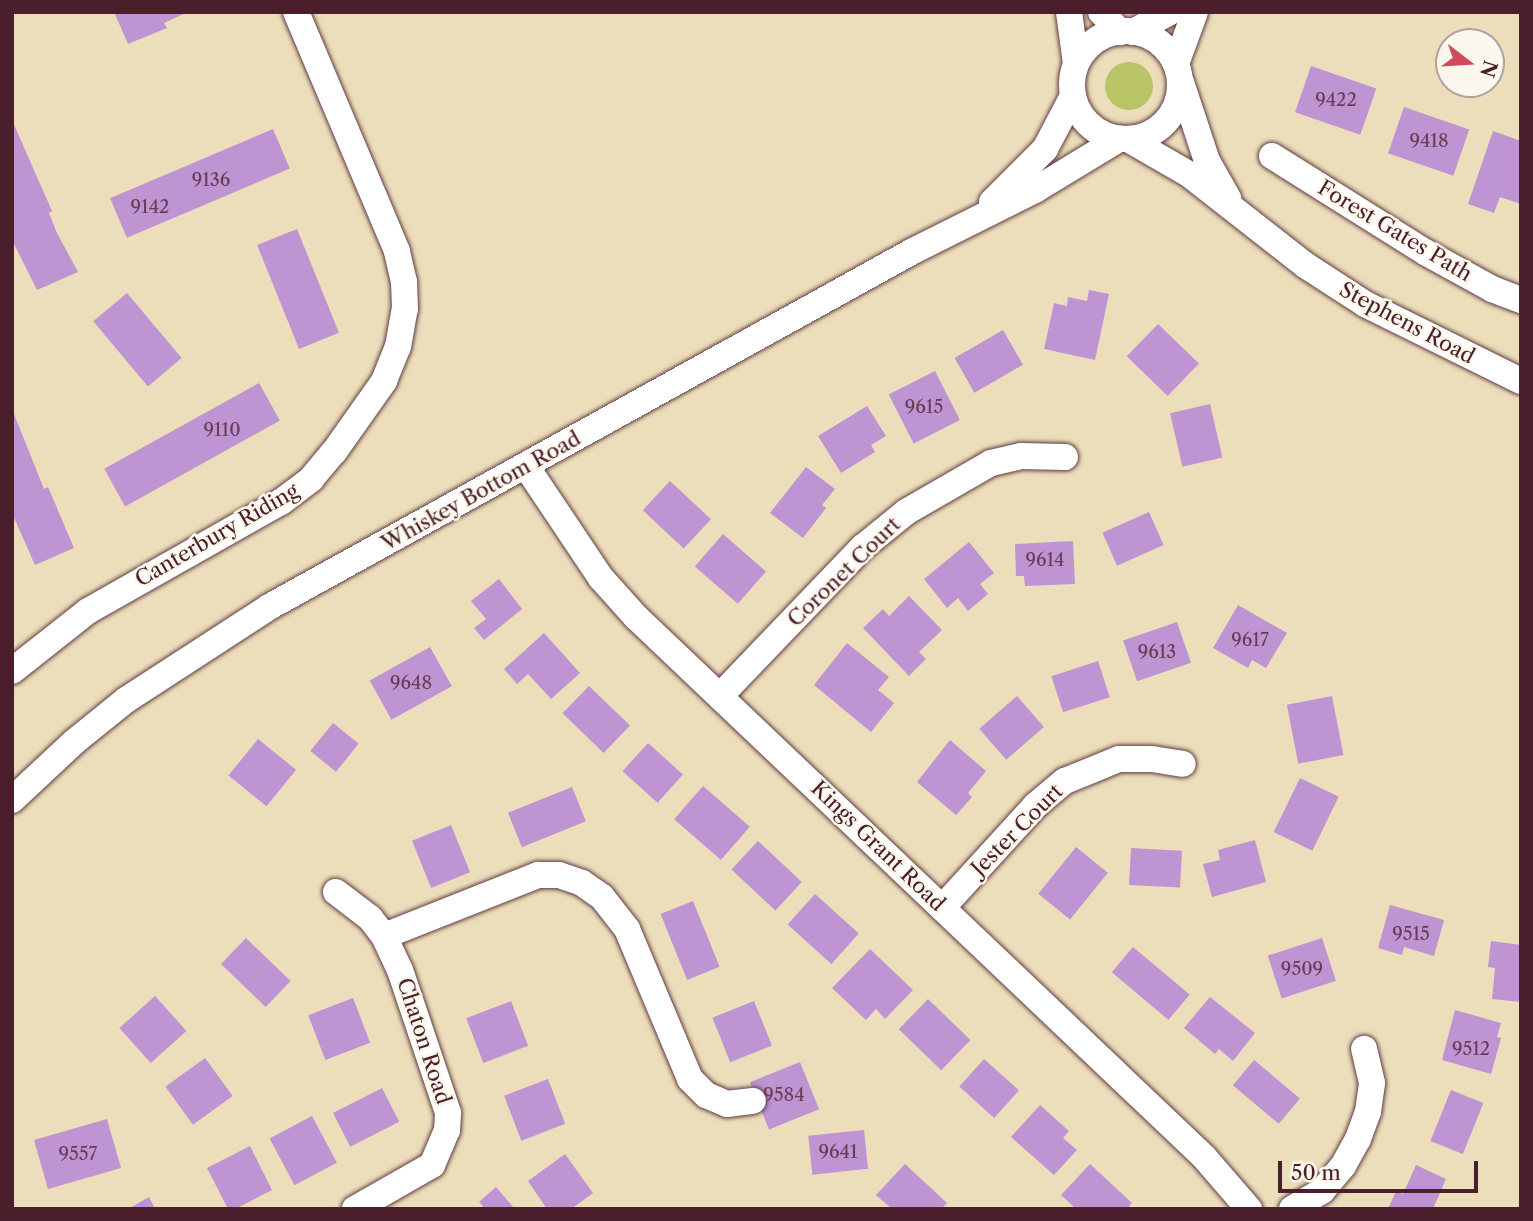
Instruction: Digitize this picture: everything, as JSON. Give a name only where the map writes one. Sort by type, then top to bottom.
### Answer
[{"type":"street","name":"Canterbury Riding","points":[[12,671],[88,611],[281,502],[311,479],[334,452],[384,382],[398,347],[405,309],[404,282],[397,251],[296,12]]},
{"type":"street","points":[[1069,12],[1076,64],[1073,96],[1077,109],[1091,127],[1124,139],[1139,138],[1159,128],[1172,113],[1179,97],[1178,70],[1195,12]]},
{"type":"street","points":[[1101,12],[1127,32],[1152,37],[1166,49],[1178,70]]},
{"type":"street","points":[[1076,64],[1086,49],[1100,38],[1127,32],[1170,12]]},
{"type":"street","name":"Stephens Road","points":[[1178,70],[1207,160],[1233,206]]},
{"type":"street","name":"Whiskey Bottom Road","points":[[974,219],[1045,149],[1073,96]]},
{"type":"street","name":"Stephens Road","points":[[1124,139],[1152,150],[1233,206],[1305,265],[1365,304],[1521,381]]},
{"type":"street","name":"Whiskey Bottom Road","points":[[12,800],[95,725],[194,653],[269,607],[1124,139]]},
{"type":"street","name":"Forest Gates Path","points":[[1272,156],[1424,252],[1492,289],[1521,300]]},
{"type":"street","name":"Coronet Court","points":[[720,696],[863,547],[906,512],[991,463],[1021,456],[1065,457]]},
{"type":"street","name":"Kings Grant Road","points":[[526,467],[601,578],[636,617],[1204,1157],[1249,1209]]},
{"type":"street","name":"Jester Court","points":[[942,908],[1036,805],[1065,780],[1119,759],[1152,759],[1183,764]]},
{"type":"street","points":[[384,936],[538,875],[559,874],[582,883],[602,897],[627,929],[690,1079],[706,1095],[727,1104],[752,1101]]},
{"type":"street","name":"Chaton Road","points":[[336,892],[370,918],[384,936],[400,970],[444,1097],[447,1130],[432,1165],[355,1209]]},
{"type":"street","points":[[1292,1209],[1321,1191],[1343,1166],[1359,1139],[1368,1111],[1372,1083],[1364,1049]]},
{"type":"green space","points":[[1129,62],[1146,69],[1153,86],[1146,103],[1129,110],[1112,103],[1105,86],[1112,69]]},
{"type":"building","points":[[114,12],[188,12],[164,23],[167,28],[128,44]]},
{"type":"building","points":[[1311,66],[1376,88],[1360,135],[1295,112]]},
{"type":"building","points":[[1404,107],[1469,129],[1453,176],[1388,153]]},
{"type":"building","points":[[12,120],[52,211],[49,213],[57,233],[78,272],[37,290],[12,240]]},
{"type":"building","points":[[273,129],[290,169],[127,238],[110,198]]},
{"type":"building","points":[[1493,131],[1521,141],[1521,204],[1500,197],[1494,213],[1468,204]]},
{"type":"building","points":[[297,229],[339,333],[299,349],[257,245]]},
{"type":"building","points":[[1089,290],[1109,294],[1095,360],[1044,349],[1054,303],[1067,306],[1068,297],[1087,301]]},
{"type":"building","points":[[127,293],[182,358],[148,386],[93,321]]},
{"type":"building","points":[[1158,324],[1199,364],[1168,396],[1127,356]]},
{"type":"building","points":[[1003,330],[1023,365],[975,393],[955,358]]},
{"type":"building","points":[[935,371],[960,420],[914,444],[889,395]]},
{"type":"building","points":[[259,383],[280,421],[125,506],[104,469]]},
{"type":"building","points":[[1210,404],[1222,458],[1182,467],[1170,413]]},
{"type":"building","points":[[867,406],[886,436],[871,445],[875,452],[841,473],[818,436]]},
{"type":"building","points":[[12,409],[44,489],[48,487],[74,548],[35,565],[12,513]]},
{"type":"building","points":[[806,467],[835,489],[822,505],[826,508],[803,538],[770,513]]},
{"type":"building","points":[[670,481],[711,519],[684,548],[643,510]]},
{"type":"building","points":[[1149,512],[1164,545],[1117,566],[1102,533]]},
{"type":"building","points":[[723,534],[766,571],[738,604],[695,566]]},
{"type":"building","points":[[1073,541],[1075,584],[1025,586],[1024,576],[1016,576],[1015,544]]},
{"type":"building","points":[[969,542],[994,573],[980,584],[988,594],[968,611],[958,598],[947,608],[924,579]]},
{"type":"building","points":[[499,579],[522,609],[484,640],[474,628],[486,619],[471,601]]},
{"type":"building","points":[[909,596],[942,630],[919,652],[926,659],[909,676],[863,628],[883,609],[889,616]]},
{"type":"building","points":[[1238,605],[1287,633],[1266,668],[1252,660],[1248,668],[1213,648]]},
{"type":"building","points":[[1177,622],[1191,663],[1137,681],[1123,641]]},
{"type":"building","points":[[544,633],[580,673],[551,699],[528,674],[517,684],[504,669]]},
{"type":"building","points":[[847,643],[889,677],[878,690],[894,703],[871,732],[814,685]]},
{"type":"building","points":[[430,647],[452,686],[391,720],[370,680]]},
{"type":"building","points":[[1098,661],[1110,697],[1063,712],[1051,676]]},
{"type":"building","points":[[589,686],[630,726],[604,753],[563,713]]},
{"type":"building","points":[[1017,696],[1044,727],[1006,760],[979,729]]},
{"type":"building","points":[[1332,696],[1343,755],[1298,764],[1287,705]]},
{"type":"building","points":[[333,723],[359,744],[336,772],[310,751]]},
{"type":"building","points":[[258,739],[296,770],[267,806],[228,776]]},
{"type":"building","points":[[950,740],[986,771],[968,793],[972,797],[956,815],[917,782]]},
{"type":"building","points":[[648,743],[683,774],[658,803],[623,771]]},
{"type":"building","points":[[1300,778],[1339,797],[1312,851],[1274,832]]},
{"type":"building","points":[[703,786],[750,827],[721,860],[674,819]]},
{"type":"building","points":[[572,787],[586,821],[522,847],[508,813]]},
{"type":"building","points":[[451,825],[470,872],[431,888],[412,841]]},
{"type":"building","points":[[1255,840],[1266,882],[1212,897],[1203,864],[1220,860],[1218,850]]},
{"type":"building","points":[[758,841],[802,882],[775,910],[731,870]]},
{"type":"building","points":[[1076,847],[1108,873],[1070,919],[1038,894]]},
{"type":"building","points":[[1131,848],[1182,851],[1180,888],[1129,885]]},
{"type":"building","points":[[815,894],[859,933],[831,964],[788,924]]},
{"type":"building","points":[[693,901],[720,967],[687,980],[661,914]]},
{"type":"building","points":[[1390,905],[1444,920],[1434,956],[1404,947],[1402,955],[1378,948]]},
{"type":"building","points":[[246,938],[291,981],[266,1007],[221,964]]},
{"type":"building","points":[[1322,938],[1336,981],[1282,998],[1268,956]]},
{"type":"building","points":[[1491,941],[1521,945],[1521,1002],[1492,999],[1495,968],[1488,967]]},
{"type":"building","points":[[1133,947],[1190,995],[1168,1020],[1112,972]]},
{"type":"building","points":[[870,949],[913,990],[885,1019],[876,1009],[866,1020],[832,988]]},
{"type":"building","points":[[155,996],[186,1031],[151,1063],[119,1028]]},
{"type":"building","points":[[1210,997],[1255,1033],[1233,1061],[1219,1049],[1215,1054],[1184,1028]]},
{"type":"building","points":[[353,998],[370,1043],[325,1060],[308,1015]]},
{"type":"building","points":[[928,999],[970,1040],[941,1070],[899,1029]]},
{"type":"building","points":[[511,1001],[528,1046],[483,1063],[466,1018]]},
{"type":"building","points":[[754,1001],[772,1046],[730,1062],[712,1018]]},
{"type":"building","points":[[1455,1010],[1501,1023],[1497,1037],[1501,1038],[1491,1074],[1442,1060]]},
{"type":"building","points":[[205,1058],[233,1096],[193,1125],[165,1087]]},
{"type":"building","points":[[984,1059],[1019,1090],[994,1118],[959,1086]]},
{"type":"building","points":[[1254,1060],[1300,1099],[1279,1124],[1233,1085]]},
{"type":"building","points":[[800,1062],[819,1109],[769,1130],[750,1082]]},
{"type":"building","points":[[548,1079],[565,1124],[521,1141],[504,1096]]},
{"type":"building","points":[[382,1088],[399,1122],[350,1147],[333,1113]]},
{"type":"building","points":[[1451,1090],[1483,1103],[1463,1154],[1430,1141]]},
{"type":"building","points":[[1040,1105],[1069,1131],[1063,1138],[1077,1150],[1054,1175],[1011,1137]]},
{"type":"building","points":[[312,1116],[337,1163],[295,1185],[270,1139]]},
{"type":"building","points":[[107,1119],[121,1168],[48,1189],[34,1140]]},
{"type":"building","points":[[864,1130],[868,1169],[812,1175],[808,1136]]},
{"type":"building","points":[[250,1146],[272,1190],[235,1209],[228,1209],[207,1168]]},
{"type":"building","points":[[565,1154],[593,1193],[571,1209],[547,1209],[528,1181]]},
{"type":"building","points":[[905,1164],[947,1203],[941,1209],[892,1209],[876,1195]]},
{"type":"building","points":[[1090,1164],[1132,1203],[1127,1209],[1076,1209],[1061,1195]]},
{"type":"building","points":[[1416,1165],[1446,1179],[1433,1209],[1388,1209],[1396,1191],[1403,1194]]},
{"type":"building","points":[[496,1187],[515,1209],[480,1209],[483,1206],[479,1202]]},
{"type":"building","points":[[149,1197],[155,1209],[128,1209]]}]
